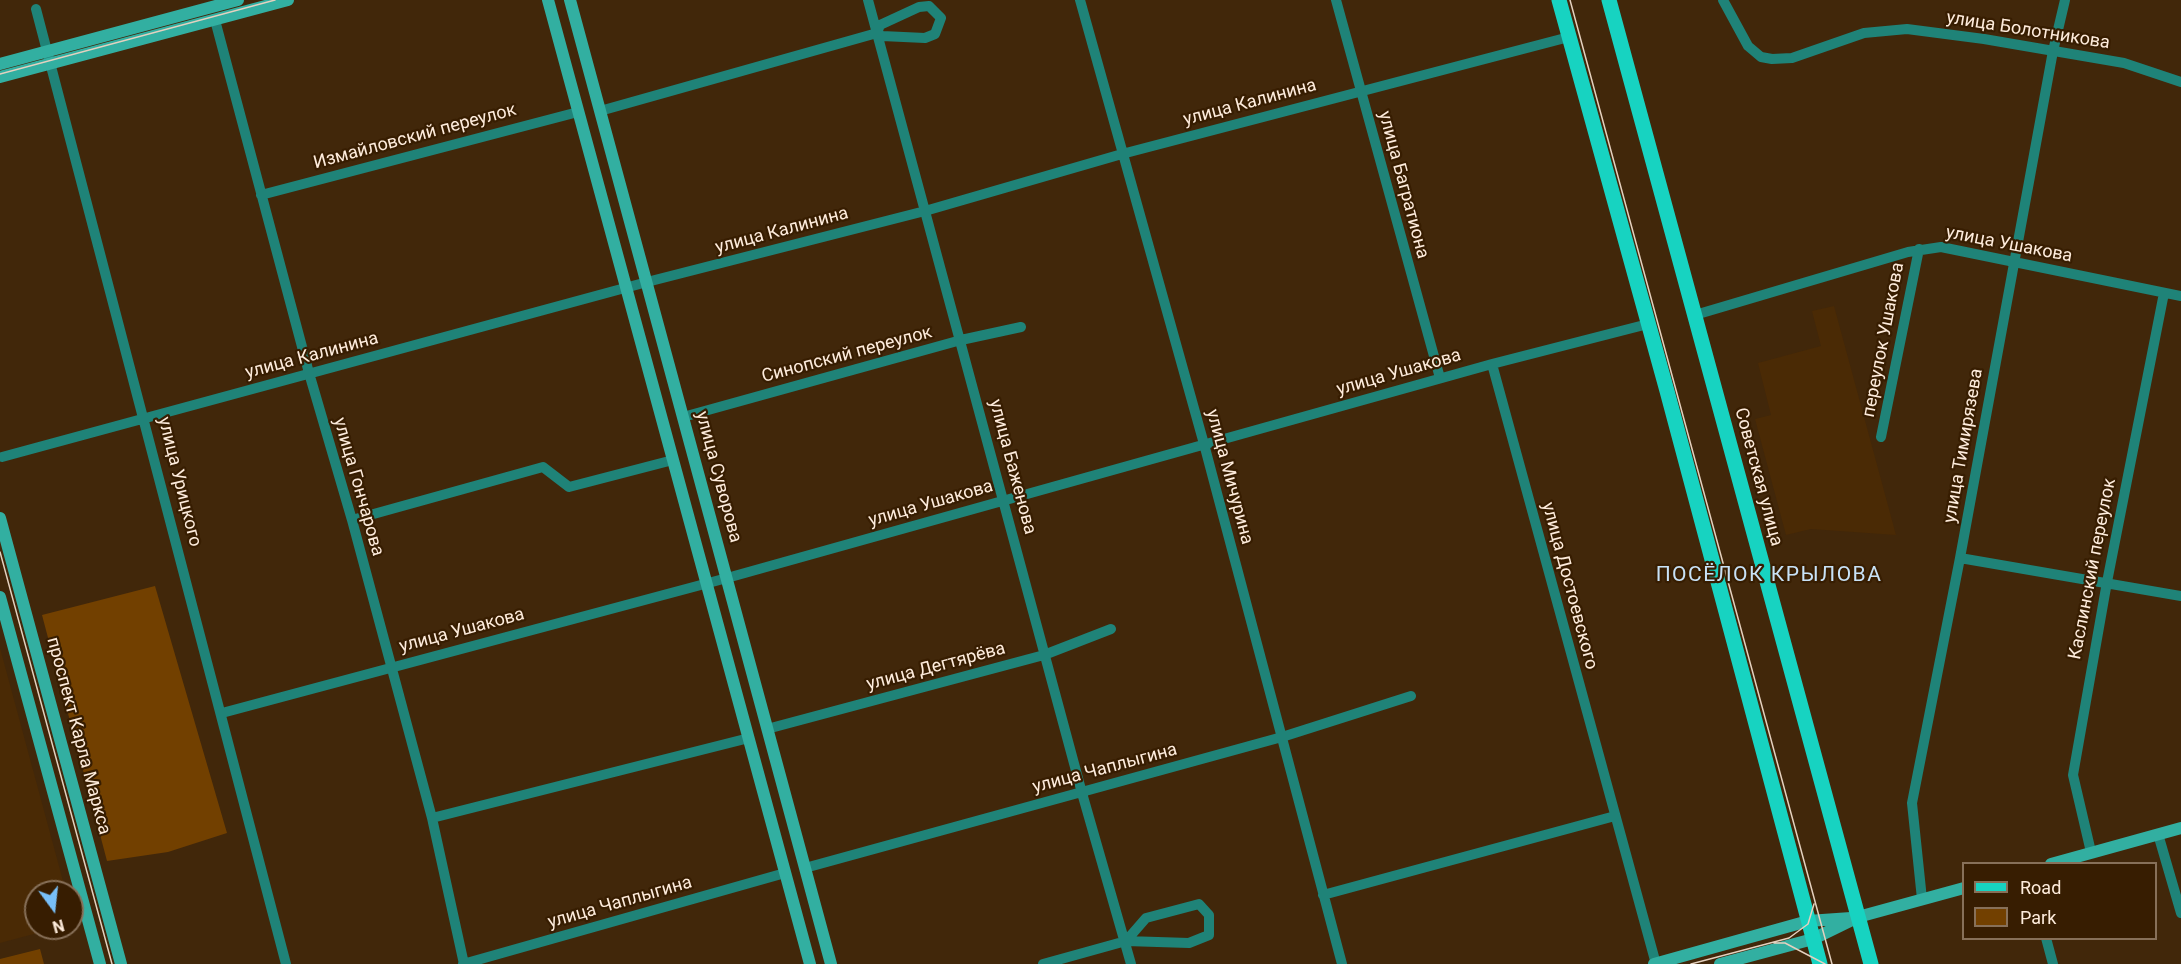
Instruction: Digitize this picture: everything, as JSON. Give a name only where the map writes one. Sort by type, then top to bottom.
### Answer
[{"type":"main road","points":[[0,77],[50,57],[238,0]]},
{"type":"main road","points":[[0,64],[50,57],[215,20],[288,0]]},
{"type":"main road","points":[[549,0],[810,964]]},
{"type":"main road","name":"улица Суворова","points":[[570,0],[831,964]]},
{"type":"main road","points":[[1559,0],[1820,964]]},
{"type":"main road","name":"Советская улица","points":[[1609,0],[1871,964]]},
{"type":"main road","name":"проспект Карла Маркса","points":[[0,518],[121,964]]},
{"type":"main road","points":[[0,597],[99,964]]},
{"type":"main road","points":[[2058,862],[2181,828]]},
{"type":"main road","points":[[1720,964],[1813,939],[1858,917],[1962,889]]},
{"type":"main road","points":[[1655,964],[1808,921],[1858,917]]},
{"type":"street","name":"улица Баженова","points":[[868,0],[1044,655],[1131,964]]},
{"type":"street","name":"улица Мичурина","points":[[1080,0],[1204,444],[1342,964]]},
{"type":"street","name":"улица Багратиона","points":[[1336,0],[1440,378]]},
{"type":"street","name":"улица Болотникова","points":[[1723,0],[1748,46],[1761,57],[1772,59],[1792,58],[1864,33],[1907,28],[2124,63],[2181,82]]},
{"type":"street","name":"улица Тимирязева","points":[[1922,899],[1912,803],[1960,558],[2053,51],[2065,0]]},
{"type":"street","points":[[600,111],[877,33],[882,36],[925,38],[935,34],[942,18],[929,6],[919,7],[880,25],[877,33]]},
{"type":"street","name":"улица Урицкого","points":[[36,9],[146,420],[286,964]]},
{"type":"street","name":"улица Гончарова","points":[[215,20],[309,373],[352,520],[432,818],[464,964]]},
{"type":"street","name":"улица Калинина","points":[[2,456],[146,420],[309,373],[647,282],[925,211],[1122,154],[1569,37]]},
{"type":"street","name":"Измайловский переулок","points":[[261,195],[578,112]]},
{"type":"street","name":"улица Ушакова","points":[[1695,315],[1919,249],[1941,247],[2181,296]]},
{"type":"street","name":"переулок Ушакова","points":[[1881,437],[1919,249]]},
{"type":"street","name":"Каслинский переулок","points":[[2091,852],[2073,775],[2107,582],[2164,293]]},
{"type":"street","name":"улица Ушакова","points":[[222,713],[727,578],[1440,378],[1648,324]]},
{"type":"street","name":"Синопский переулок","points":[[683,417],[961,340],[1021,327]]},
{"type":"street","name":"улица Достоевского","points":[[1492,364],[1655,964]]},
{"type":"street","points":[[352,520],[543,467],[569,487],[673,460]]},
{"type":"street","points":[[1960,558],[2181,596]]},
{"type":"street","name":"улица Дегтярёва","points":[[767,729],[1044,655],[1111,629]]},
{"type":"street","name":"улица Чаплыгина","points":[[805,868],[1282,737],[1411,696]]},
{"type":"street","points":[[432,818],[749,738]]},
{"type":"street","points":[[1323,895],[1615,816]]},
{"type":"street","points":[[2158,834],[2181,913]]},
{"type":"street","name":"улица Чаплыгина","points":[[464,964],[785,873]]},
{"type":"street","points":[[1043,964],[1126,941],[1189,943],[1209,935],[1209,915],[1199,904],[1146,918],[1126,941]]},
{"type":"street","points":[[2046,940],[2053,964]]},
{"type":"shaded area","points":[[1834,306],[1896,535],[1811,529],[1786,535],[1755,419],[1771,415],[1758,363],[1821,346],[1812,311]]},
{"type":"shaded area","points":[[0,648],[63,880],[24,880],[24,937],[0,943]]},
{"type":"green space","points":[[155,586],[227,833],[168,852],[107,861],[42,615]]},
{"type":"green space","points":[[40,949],[44,964],[0,964],[0,959]]},
{"type":"tram line","points":[[0,74],[275,0]]},
{"type":"tram line","points":[[1570,0],[1832,964]]},
{"type":"tram line","points":[[0,552],[112,964]]},
{"type":"tram line","points":[[1691,964],[1789,938],[1808,924],[1814,904]]},
{"type":"tram line","points":[[1774,943],[1785,943],[1825,964]]},
{"type":"district","name":"ПОСЁЛОК КРЫЛОВА","points":[[1769,576]]}]
